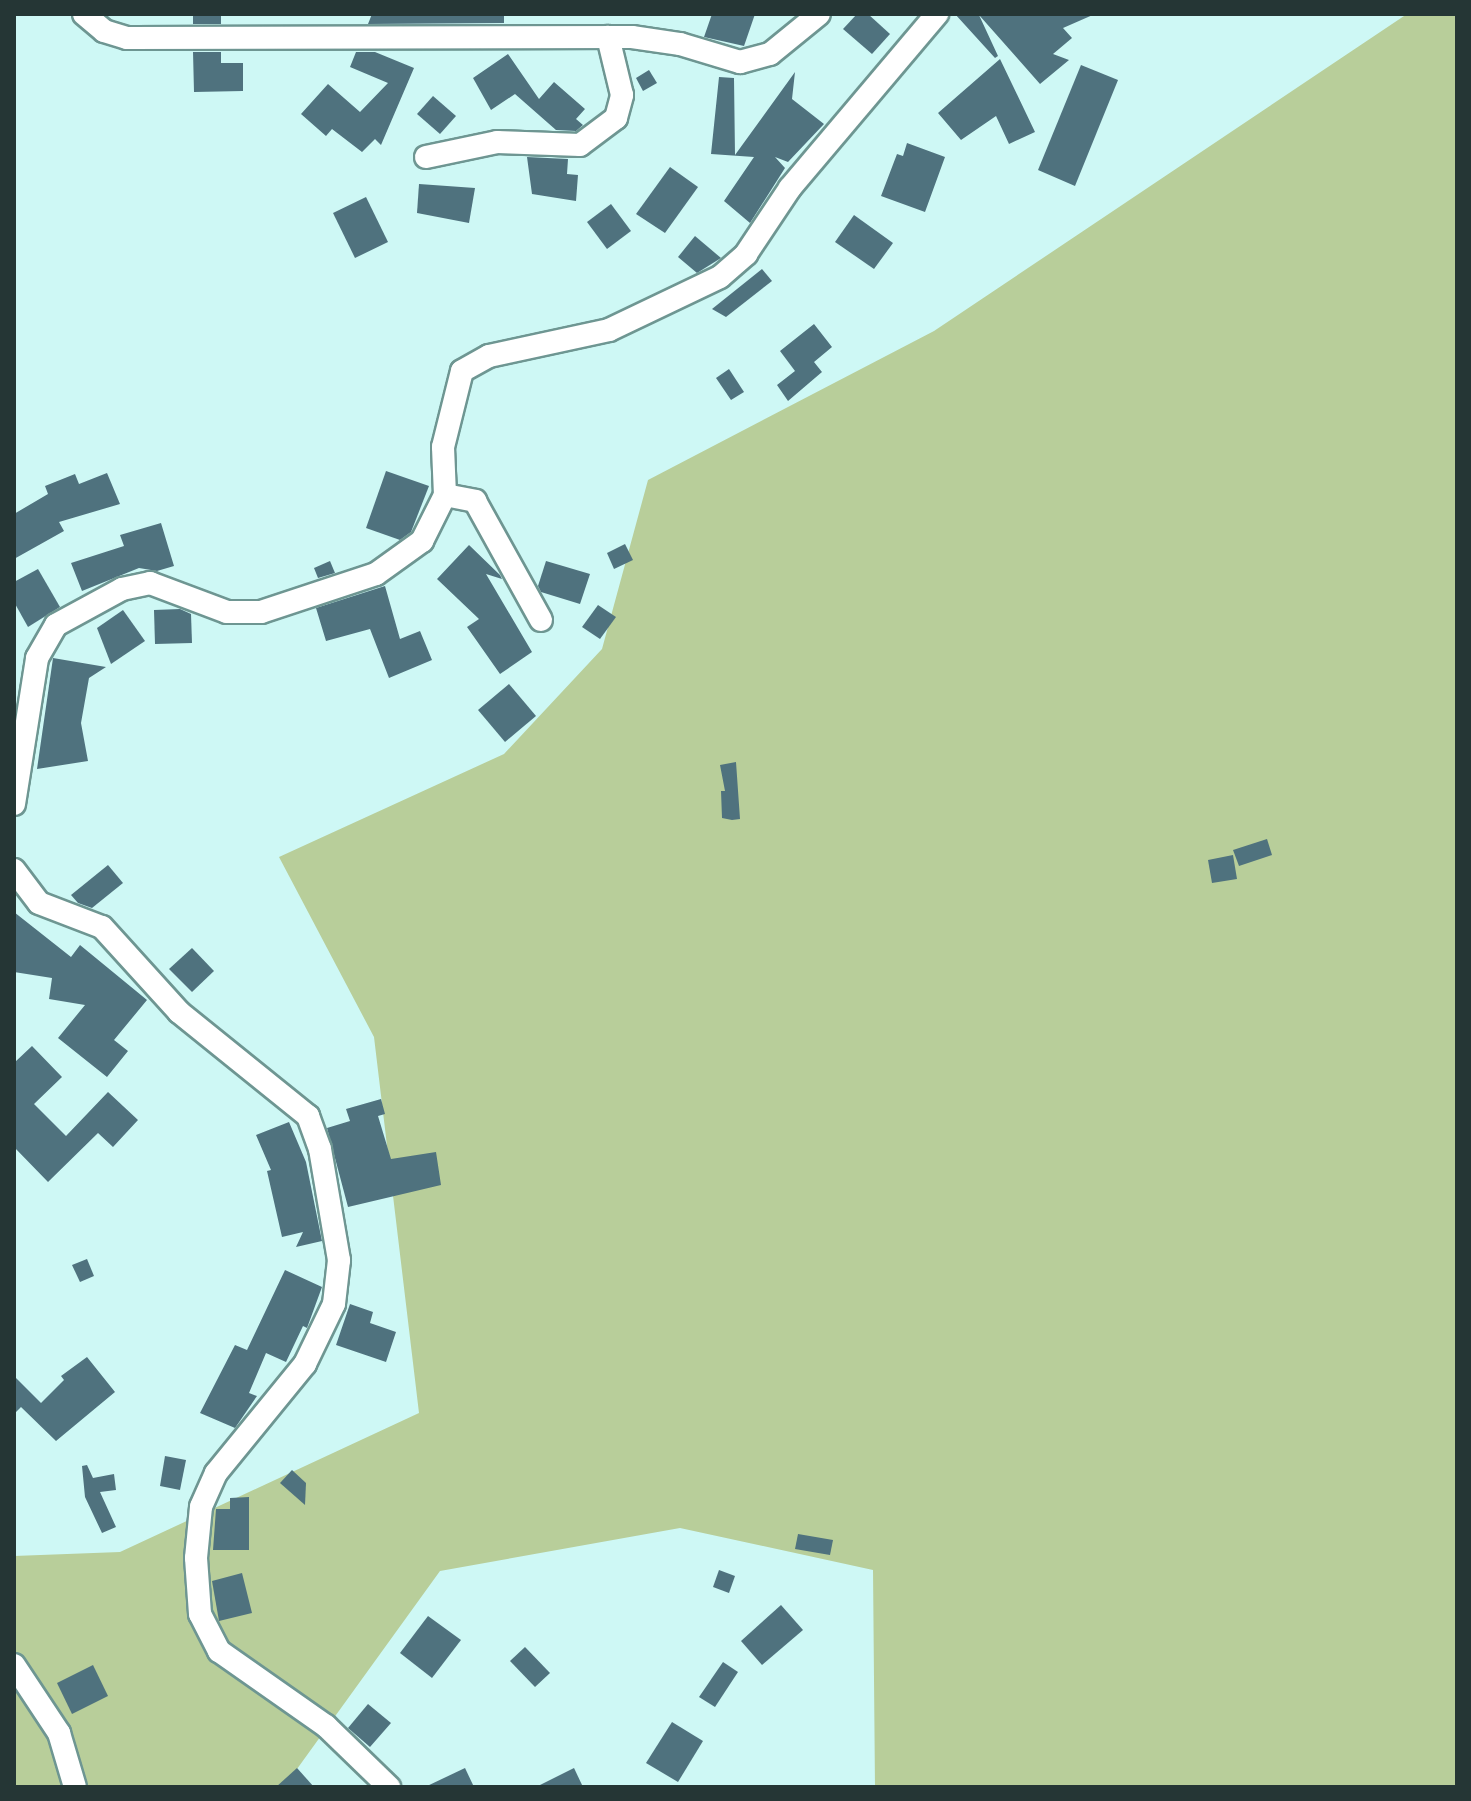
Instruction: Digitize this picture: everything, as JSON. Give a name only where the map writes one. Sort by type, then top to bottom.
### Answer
[{"type":"street","points":[[84,14],[104,31],[127,38],[608,37],[656,40],[740,62],[770,54],[819,14]]},
{"type":"street","points":[[14,804],[37,658],[56,625],[122,589],[150,583],[227,612],[261,612],[376,574],[422,541],[445,495],[443,447],[462,371],[489,356],[609,330],[720,277],[746,254],[790,188],[937,14]]},
{"type":"street","points":[[426,157],[497,142],[580,145],[616,118],[622,95],[608,37]]},
{"type":"street","points":[[445,495],[475,501],[541,620]]},
{"type":"street","points":[[14,876],[39,903],[102,927],[179,1012],[308,1116],[320,1149],[339,1260],[334,1304],[305,1364],[216,1473],[201,1507],[196,1558],[200,1614],[219,1651],[326,1726],[389,1787]]},
{"type":"street","points":[[14,1665],[59,1733],[75,1787]]},
{"type":"green space","points":[[1407,14],[1457,14],[1457,1787],[875,1787],[873,1570],[680,1528],[440,1571],[284,1787],[14,1787],[14,1556],[120,1552],[419,1413],[374,1037],[279,857],[504,754],[602,649],[648,480],[934,331]]},
{"type":"building","points":[[193,14],[221,14],[221,24],[193,24]]},
{"type":"building","points":[[372,14],[504,14],[504,23],[368,24]]},
{"type":"building","points":[[712,14],[755,14],[744,46],[704,37]]},
{"type":"building","points":[[857,14],[868,14],[890,34],[872,54],[843,29]]},
{"type":"building","points":[[955,14],[1095,14],[1063,28],[1072,38],[1053,54],[1069,60],[1040,84],[979,15],[998,56],[995,58]]},
{"type":"building","points":[[193,52],[221,52],[221,63],[243,63],[243,91],[194,92]]},
{"type":"building","points":[[356,52],[375,52],[414,68],[381,145],[375,139],[362,152],[332,129],[326,136],[301,114],[328,84],[360,112],[388,83],[350,67]]},
{"type":"building","points":[[508,54],[539,99],[554,82],[585,109],[576,119],[583,125],[576,131],[556,130],[515,94],[491,110],[473,78]]},
{"type":"building","points":[[1000,59],[1035,132],[1009,144],[996,116],[961,140],[938,113]]},
{"type":"building","points":[[1081,65],[1118,80],[1075,186],[1038,170]]},
{"type":"building","points":[[649,70],[657,83],[643,91],[636,78]]},
{"type":"building","points":[[795,72],[792,99],[824,124],[788,162],[775,157],[785,168],[750,223],[724,201],[754,157],[711,154],[719,77],[734,78],[735,155]]},
{"type":"building","points":[[433,96],[456,116],[440,134],[417,114]]},
{"type":"building","points":[[907,143],[945,157],[925,212],[881,196],[897,154],[903,156]]},
{"type":"building","points":[[527,157],[568,159],[567,174],[578,175],[576,201],[532,194]]},
{"type":"building","points":[[670,167],[698,187],[665,233],[636,214]]},
{"type":"building","points":[[419,184],[475,188],[469,223],[417,213]]},
{"type":"building","points":[[366,197],[388,242],[355,258],[333,213]]},
{"type":"building","points":[[611,204],[631,231],[607,249],[587,222]]},
{"type":"building","points":[[854,215],[893,243],[874,269],[835,242]]},
{"type":"building","points":[[695,236],[721,258],[697,273],[678,257]]},
{"type":"building","points":[[762,269],[772,281],[726,317],[712,309]]},
{"type":"building","points":[[814,324],[832,347],[814,362],[822,372],[788,401],[777,385],[795,371],[780,351]]},
{"type":"building","points":[[729,369],[744,392],[731,400],[716,378]]},
{"type":"building","points":[[386,471],[429,486],[411,532],[400,540],[366,528]]},
{"type":"building","points":[[107,473],[120,504],[59,522],[64,531],[14,559],[14,514],[48,494],[45,486],[75,474],[79,484]]},
{"type":"building","points":[[161,523],[174,566],[157,571],[139,568],[82,591],[71,563],[124,546],[120,535]]},
{"type":"building","points":[[625,544],[633,560],[614,569],[607,553]]},
{"type":"building","points":[[469,545],[500,575],[502,579],[486,574],[532,652],[500,674],[467,627],[479,619],[437,579]]},
{"type":"building","points":[[330,561],[335,573],[318,578],[314,568]]},
{"type":"building","points":[[546,561],[590,574],[580,604],[541,592],[538,586]]},
{"type":"building","points":[[38,569],[60,607],[28,627],[14,602],[14,582]]},
{"type":"building","points":[[385,586],[400,639],[420,631],[432,660],[389,678],[370,629],[326,641],[316,608]]},
{"type":"building","points":[[598,605],[616,617],[600,639],[582,627]]},
{"type":"building","points":[[180,609],[191,614],[192,643],[155,644],[154,610]]},
{"type":"building","points":[[123,610],[145,641],[111,664],[97,628]]},
{"type":"building","points":[[53,658],[106,667],[89,678],[81,723],[88,761],[37,769]]},
{"type":"building","points":[[509,684],[536,716],[505,742],[478,710]]},
{"type":"building","points":[[736,762],[740,819],[732,820],[722,818],[721,791],[725,791],[720,765]]},
{"type":"building","points":[[1267,839],[1272,855],[1239,866],[1233,850]]},
{"type":"building","points":[[1233,855],[1237,879],[1212,883],[1208,860]]},
{"type":"building","points":[[108,865],[123,883],[92,908],[78,903],[71,895]]},
{"type":"building","points":[[14,912],[71,957],[80,945],[147,1000],[114,1040],[128,1051],[107,1077],[58,1038],[85,1005],[49,999],[52,978],[14,972]]},
{"type":"building","points":[[192,948],[214,971],[192,992],[169,969]]},
{"type":"building","points":[[32,1046],[62,1077],[34,1104],[66,1136],[108,1092],[138,1120],[113,1147],[98,1133],[48,1182],[14,1147],[14,1063]]},
{"type":"building","points":[[381,1099],[385,1114],[378,1116],[391,1159],[436,1152],[441,1185],[348,1207],[327,1128],[350,1121],[346,1109]]},
{"type":"building","points":[[289,1122],[306,1162],[322,1241],[296,1247],[303,1232],[282,1237],[267,1171],[271,1170],[256,1135]]},
{"type":"building","points":[[87,1259],[94,1276],[80,1282],[72,1265]]},
{"type":"building","points":[[285,1270],[322,1287],[307,1328],[303,1326],[286,1362],[266,1353],[249,1393],[257,1396],[235,1428],[200,1413],[235,1345],[247,1350]]},
{"type":"building","points":[[350,1304],[373,1312],[370,1323],[396,1332],[386,1362],[336,1345]]},
{"type":"building","points":[[87,1357],[115,1392],[56,1441],[21,1407],[14,1414],[14,1376],[41,1403],[64,1380],[61,1376]]},
{"type":"building","points":[[165,1456],[186,1460],[180,1490],[160,1486]]},
{"type":"building","points":[[87,1465],[93,1478],[114,1474],[116,1490],[100,1492],[116,1527],[102,1533],[85,1497],[82,1466]]},
{"type":"building","points":[[292,1470],[306,1483],[305,1505],[280,1483]]},
{"type":"building","points":[[249,1497],[249,1550],[213,1550],[216,1509],[230,1509],[230,1498]]},
{"type":"building","points":[[798,1534],[833,1540],[830,1555],[795,1549]]},
{"type":"building","points":[[719,1570],[735,1576],[729,1593],[713,1587]]},
{"type":"building","points":[[242,1573],[252,1613],[219,1621],[212,1581]]},
{"type":"building","points":[[781,1605],[803,1630],[762,1665],[741,1641]]},
{"type":"building","points":[[428,1616],[461,1640],[432,1678],[400,1653]]},
{"type":"building","points":[[525,1647],[550,1673],[535,1687],[510,1661]]},
{"type":"building","points":[[723,1662],[738,1672],[715,1707],[699,1697]]},
{"type":"building","points":[[93,1665],[108,1696],[72,1714],[57,1683]]},
{"type":"building","points":[[368,1704],[391,1723],[370,1747],[348,1728]]},
{"type":"building","points":[[672,1722],[703,1741],[678,1782],[646,1763]]},
{"type":"building","points":[[297,1768],[314,1787],[276,1787]]},
{"type":"building","points":[[465,1768],[474,1787],[425,1787]]},
{"type":"building","points":[[574,1768],[583,1787],[536,1787]]}]
